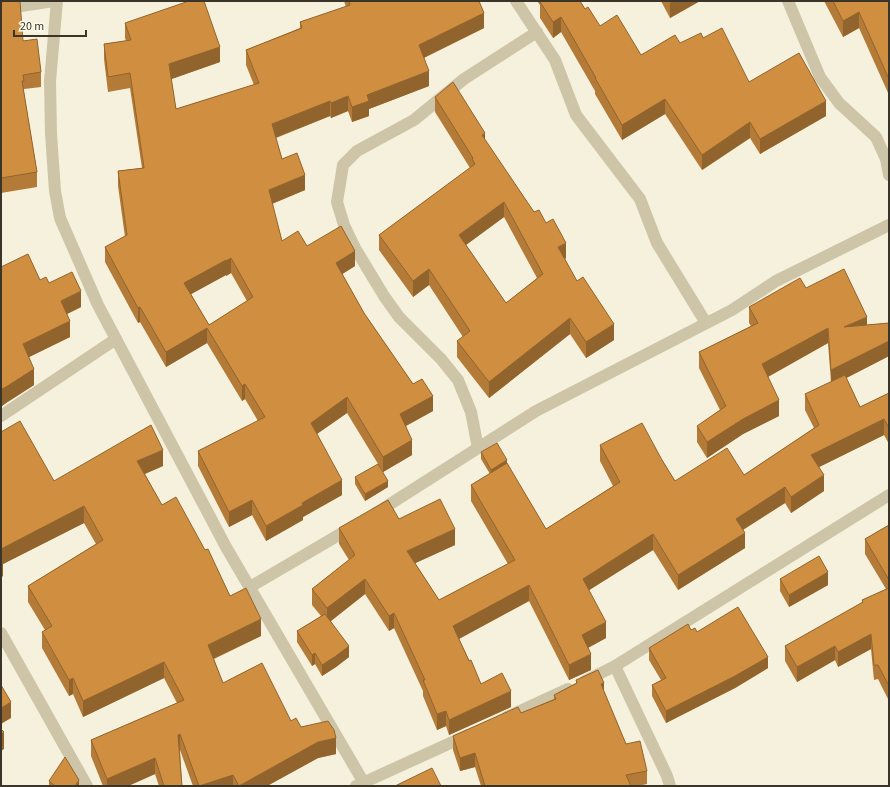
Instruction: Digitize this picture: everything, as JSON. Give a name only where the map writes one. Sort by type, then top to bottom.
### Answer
[{"type":"street","points":[[1,9],[56,1],[50,81],[51,134],[55,191],[60,218],[98,305],[116,339],[226,546],[360,784],[478,730]]},
{"type":"street","points":[[516,1],[555,60],[576,114],[640,199],[657,243],[706,323]]},
{"type":"street","points":[[788,1],[820,77],[839,103],[876,137],[886,158],[889,174]]},
{"type":"street","points":[[478,448],[471,412],[458,380],[441,359],[399,317],[384,296],[355,248],[344,225],[337,202],[343,165],[357,151],[414,120],[464,79],[537,32]]},
{"type":"street","points":[[250,587],[386,507],[536,411],[732,310],[776,281],[889,224]]},
{"type":"street","points":[[1,416],[116,339]]},
{"type":"street","points":[[500,720],[615,666],[889,495]]},
{"type":"street","points":[[1,633],[87,786]]},
{"type":"street","points":[[615,666],[667,776],[670,786]]},
{"type":"building","points":[[20,1],[23,41],[37,39],[41,72],[23,75],[24,81],[22,81],[37,172],[1,178],[1,2]]},
{"type":"building","points":[[189,1],[204,1],[220,47],[169,64],[176,109],[259,83],[246,50],[302,28],[300,22],[350,5],[349,1],[479,1],[484,13],[419,45],[429,71],[367,95],[369,101],[352,107],[348,96],[331,103],[330,101],[272,124],[282,159],[297,153],[305,175],[269,190],[282,241],[298,231],[307,246],[341,226],[355,251],[336,263],[364,313],[413,384],[422,379],[433,396],[400,414],[412,440],[383,457],[347,397],[311,423],[342,480],[266,526],[252,500],[229,512],[198,451],[265,417],[245,384],[242,386],[207,328],[166,352],[140,307],[138,308],[105,247],[127,235],[118,171],[144,168],[130,73],[108,77],[104,44],[131,40],[125,23]],"holes":[[[231,258],[253,297],[209,325],[184,283]]]},
{"type":"building","points":[[580,1],[585,9],[588,7],[600,26],[617,15],[641,55],[675,35],[680,43],[701,33],[703,38],[722,28],[749,82],[799,53],[826,101],[760,139],[750,122],[702,155],[665,99],[622,125],[561,17],[553,22],[540,2]]},
{"type":"building","points":[[833,1],[889,1],[889,79],[859,12],[843,21]]},
{"type":"building","points":[[453,82],[485,133],[482,135],[534,212],[539,210],[546,223],[553,219],[566,243],[558,247],[577,281],[583,277],[614,324],[586,342],[570,318],[489,382],[457,341],[470,331],[429,269],[413,281],[379,235],[475,164],[472,159],[473,158],[435,97]],"holes":[[[504,202],[543,274],[506,303],[459,235]]]},
{"type":"building","points":[[28,254],[40,280],[46,277],[49,283],[72,272],[81,291],[61,301],[70,321],[23,344],[34,369],[2,389],[1,267]]},
{"type":"building","points":[[844,269],[867,317],[844,327],[889,323],[889,341],[831,370],[828,328],[762,364],[779,400],[743,419],[707,442],[697,426],[726,406],[699,352],[758,323],[749,307],[800,278],[806,288]]},
{"type":"building","points":[[845,375],[860,407],[889,393],[889,428],[884,419],[811,455],[824,475],[791,497],[785,487],[736,519],[745,533],[678,575],[653,534],[583,579],[606,622],[582,635],[591,654],[569,665],[529,585],[453,626],[469,661],[471,660],[481,684],[502,673],[511,691],[449,720],[446,711],[437,714],[423,680],[425,680],[394,613],[389,616],[365,579],[327,608],[312,589],[355,555],[339,528],[388,500],[399,519],[440,499],[455,529],[407,551],[439,600],[515,560],[471,485],[507,463],[546,529],[620,482],[600,445],[642,423],[675,481],[727,448],[744,475],[819,425],[805,394]]},
{"type":"building","points":[[20,421],[54,481],[151,425],[163,450],[137,461],[162,505],[176,497],[205,550],[208,549],[230,596],[246,588],[261,619],[208,645],[223,683],[262,663],[291,721],[296,718],[301,727],[328,721],[334,730],[336,738],[318,742],[239,786],[233,775],[199,786],[180,734],[178,735],[182,786],[164,786],[155,758],[107,779],[91,740],[184,700],[164,662],[83,701],[73,678],[69,680],[42,632],[52,626],[28,586],[103,540],[84,506],[1,549],[1,432]]},
{"type":"building","points":[[497,443],[507,460],[491,470],[481,452]]},
{"type":"building","points":[[378,464],[388,481],[365,494],[355,477]]},
{"type":"building","points":[[889,525],[889,580],[865,539]]},
{"type":"building","points":[[819,556],[828,572],[789,595],[780,579]]},
{"type":"building","points":[[889,588],[889,686],[878,665],[874,665],[871,634],[838,652],[835,646],[797,667],[785,646],[863,602],[862,600]]},
{"type":"building","points":[[738,607],[768,657],[735,676],[666,711],[652,685],[666,678],[649,648],[688,624],[691,630],[695,628],[697,632]]},
{"type":"building","points":[[325,614],[349,646],[322,665],[315,653],[312,655],[297,631]]},
{"type":"building","points":[[598,670],[604,683],[601,684],[626,744],[640,741],[647,771],[626,775],[631,786],[485,786],[475,753],[460,758],[453,736],[518,707],[521,713],[556,699],[554,695],[577,683],[576,680]]},
{"type":"building","points":[[1,685],[11,702],[1,708]]},
{"type":"building","points":[[65,757],[79,780],[75,786],[55,786],[49,781]]},
{"type":"building","points":[[432,768],[441,786],[395,786]]}]
